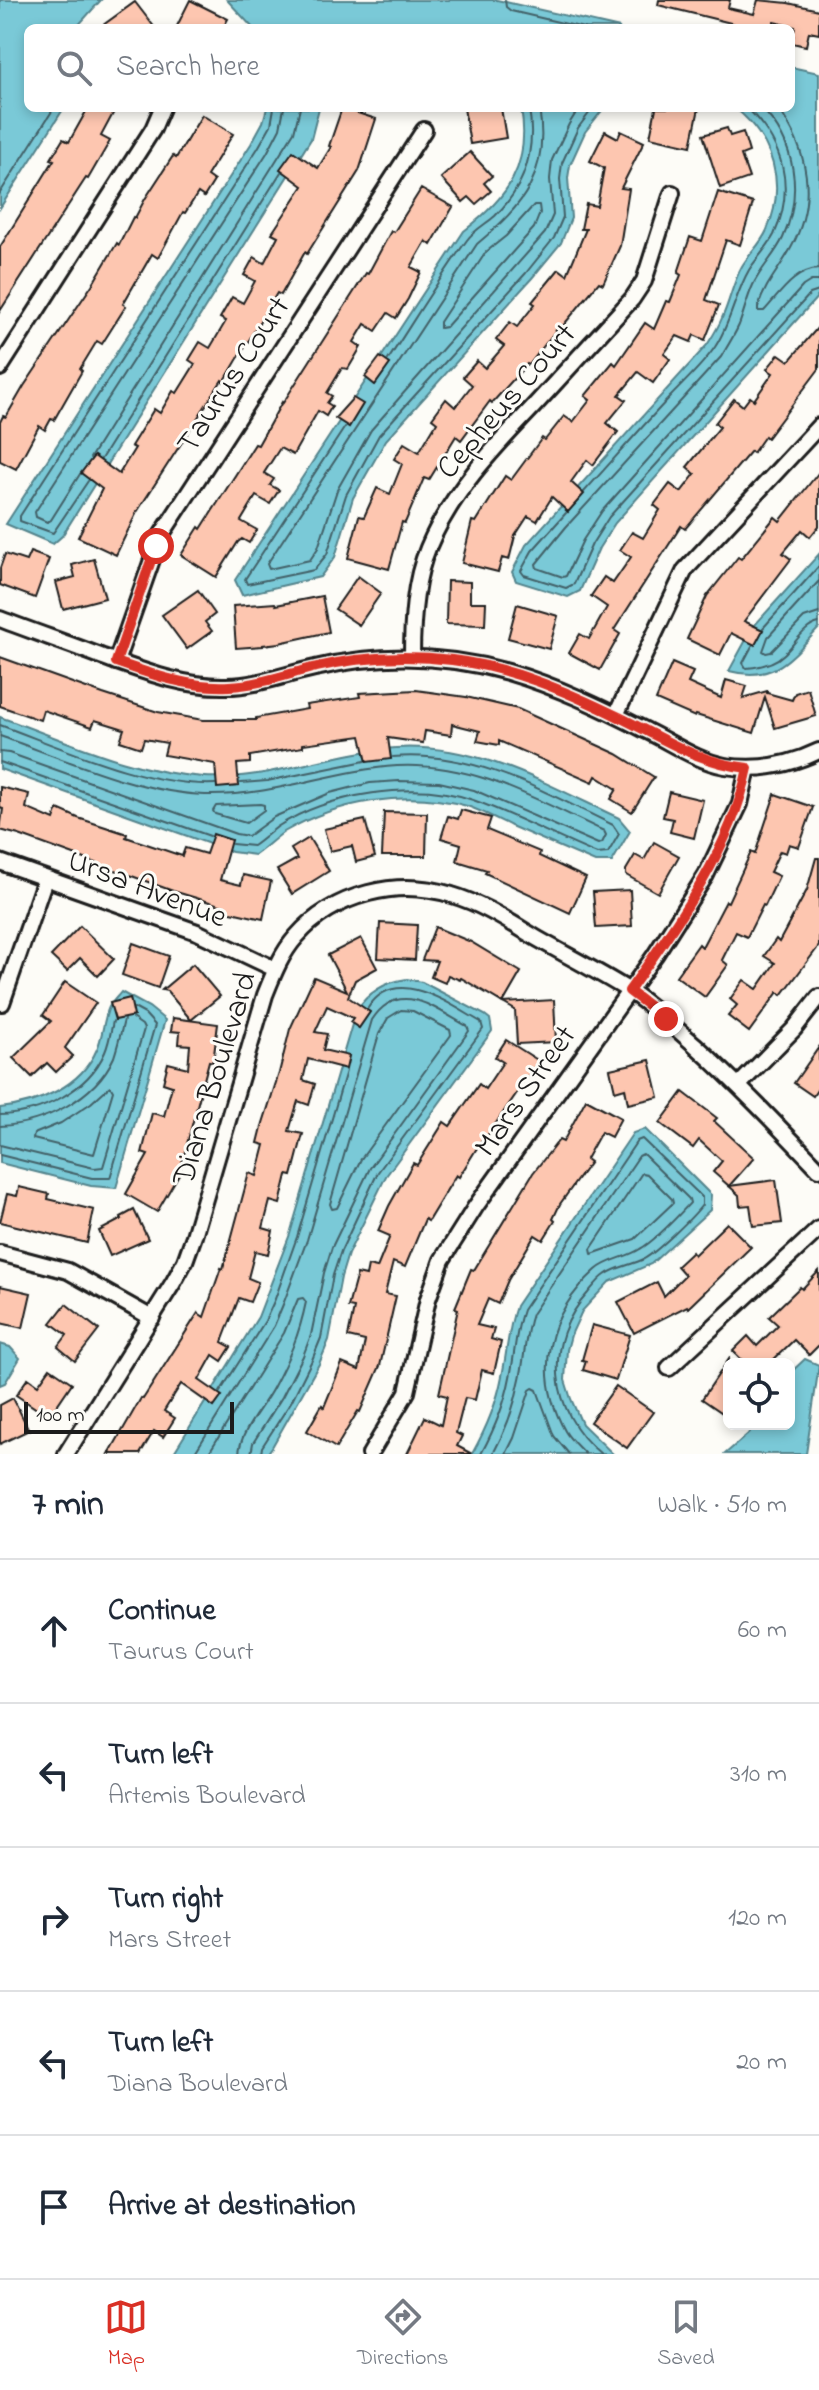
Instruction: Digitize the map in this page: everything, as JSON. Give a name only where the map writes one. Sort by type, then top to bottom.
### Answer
[{"type":"street","points":[[0,368],[153,129],[160,112]]},
{"type":"street","name":"Taurus Court","points":[[116,662],[160,537],[424,130]]},
{"type":"street","name":"Cepheus Court","points":[[412,657],[412,633],[421,569],[442,519],[486,457],[632,299],[644,281],[672,193]]},
{"type":"street","points":[[616,715],[685,570],[819,426]]},
{"type":"street","points":[[0,619],[150,674],[178,681],[225,686],[268,681],[347,661],[380,657],[454,660],[545,684],[616,715],[703,759],[723,765],[748,768],[787,764],[819,751]]},
{"type":"street","name":"Mars Street","points":[[370,1454],[407,1392],[428,1299],[442,1260],[461,1228],[629,991],[706,875],[740,804],[748,768]]},
{"type":"street","name":"Ursa Avenue","points":[[0,862],[197,932],[275,969]]},
{"type":"street","points":[[2,1003],[45,879]]},
{"type":"street","name":"Diana Boulevard","points":[[66,1454],[185,1261],[275,969],[297,936],[321,915],[354,897],[410,887],[433,889],[456,896],[483,908],[629,991],[666,1019],[739,1085],[819,1169]]},
{"type":"street","points":[[739,1085],[794,1029],[819,997]]},
{"type":"street","points":[[669,1368],[819,1229]]},
{"type":"street","points":[[0,1253],[68,1271],[152,1318]]},
{"type":"water","points":[[0,0],[101,0],[80,24],[24,24],[24,112],[61,112],[0,208]]},
{"type":"water","points":[[227,0],[497,0],[602,24],[249,24]]},
{"type":"water","points":[[795,68],[819,73],[819,295],[615,523],[599,548],[580,591],[568,597],[516,581],[512,572],[526,545],[707,345],[725,312],[739,272],[762,240],[773,213],[776,179],[767,148],[739,112],[795,112]]},
{"type":"water","points":[[266,112],[318,112],[311,139],[62,536],[53,544],[6,524],[251,144]]},
{"type":"water","points":[[521,112],[601,112],[585,132],[570,165],[571,218],[561,243],[386,440],[353,498],[335,557],[320,577],[242,595],[235,580],[464,231],[493,206],[513,178],[519,163],[523,129]]},
{"type":"water","points":[[819,554],[819,628],[790,658],[770,671],[745,674],[729,671],[753,627]]},
{"type":"water","points":[[0,717],[126,762],[204,777],[252,775],[396,748],[455,752],[484,759],[539,780],[619,818],[630,831],[612,862],[595,862],[467,806],[444,801],[397,799],[373,801],[327,812],[284,832],[255,855],[232,852],[0,769]]},
{"type":"water","points":[[407,979],[422,982],[485,1015],[490,1019],[492,1031],[386,1176],[348,1254],[329,1340],[319,1364],[267,1454],[173,1454],[258,1317],[290,1234],[356,1011],[377,989]]},
{"type":"water","points":[[121,992],[165,1020],[116,1188],[91,1186],[0,1163],[0,1108],[43,1098],[80,1074],[97,1049],[109,1007]]},
{"type":"water","points":[[645,1129],[711,1195],[710,1210],[651,1264],[609,1282],[582,1311],[571,1335],[565,1380],[571,1399],[582,1424],[613,1454],[472,1454],[497,1396],[516,1306],[633,1133]]},
{"type":"water","points":[[0,1344],[10,1347],[20,1358],[5,1383],[0,1385]]},
{"type":"water","points":[[805,1359],[819,1365],[806,1454],[725,1454],[750,1430],[795,1430],[795,1368]]},
{"type":"building","points":[[190,0],[228,19],[225,24],[178,24]]},
{"type":"building","points":[[659,0],[730,0],[728,8],[754,14],[758,0],[788,3],[819,10],[819,34],[809,32],[806,46],[795,44],[795,24],[735,24],[658,5]]},
{"type":"building","points":[[135,2],[152,24],[105,24]]},
{"type":"building","points":[[86,112],[114,112],[101,136],[110,141],[0,311],[0,247],[54,160],[51,159],[63,139],[69,142]]},
{"type":"building","points":[[341,112],[354,112],[376,119],[359,171],[137,512],[116,555],[78,537],[102,489],[81,473],[94,456],[119,474],[135,448],[131,446],[154,409],[160,413],[195,364],[189,360],[200,342],[210,348],[226,321],[220,318],[232,297],[243,303],[255,281],[244,275],[254,257],[264,263],[278,236],[272,233],[303,186],[280,169],[293,151],[318,168]]},
{"type":"building","points":[[465,112],[502,112],[506,138],[470,144]]},
{"type":"building","points":[[655,112],[698,112],[691,146],[650,137]]},
{"type":"building","points":[[202,115],[233,134],[207,176],[214,181],[204,197],[198,193],[183,212],[158,258],[152,254],[123,304],[126,306],[102,344],[97,341],[54,420],[51,419],[45,430],[39,426],[16,469],[0,461],[0,422],[3,416],[6,417]]},
{"type":"building","points":[[727,128],[730,136],[743,132],[749,152],[741,155],[749,178],[720,188],[703,135]]},
{"type":"building","points":[[605,131],[618,138],[621,131],[644,142],[621,188],[629,189],[620,246],[603,284],[599,282],[529,365],[492,403],[490,401],[461,440],[456,436],[429,480],[424,478],[405,523],[402,522],[389,569],[348,558],[359,516],[364,517],[377,488],[390,494],[402,464],[394,459],[404,443],[419,452],[437,422],[432,418],[446,399],[455,407],[472,385],[463,377],[477,361],[485,368],[504,346],[496,340],[510,322],[517,327],[535,304],[532,302],[559,269],[567,275],[586,229],[581,229],[586,204],[597,206],[604,168],[590,161]]},
{"type":"building","points":[[470,152],[492,176],[484,183],[491,191],[476,204],[469,197],[463,202],[441,178]]},
{"type":"building","points":[[421,189],[453,207],[431,245],[426,241],[411,267],[421,272],[408,299],[396,318],[388,313],[376,331],[365,324],[354,342],[361,347],[348,369],[342,368],[327,393],[332,396],[327,403],[332,406],[326,416],[318,411],[293,455],[280,448],[264,473],[274,479],[270,485],[279,490],[270,504],[256,496],[241,521],[257,530],[249,543],[242,539],[238,542],[216,577],[181,555],[255,444],[258,445],[282,402]]},
{"type":"building","points":[[718,192],[753,203],[740,245],[726,240],[706,300],[719,305],[705,340],[694,335],[691,342],[677,336],[664,354],[670,359],[653,383],[638,372],[619,395],[626,400],[607,423],[618,432],[593,465],[587,460],[571,482],[584,494],[568,512],[552,497],[537,521],[528,516],[515,536],[509,560],[502,558],[498,572],[462,563],[472,521],[476,522],[505,476],[511,480],[542,438],[545,440],[564,416],[573,422],[590,400],[585,396],[613,362],[616,365],[645,323],[654,329],[681,275],[678,273],[690,237],[702,241]]},
{"type":"building","points":[[819,326],[819,369],[767,438],[765,436],[753,453],[751,451],[685,529],[681,526],[614,630],[620,634],[600,670],[569,653],[580,634],[589,639],[607,607],[591,596],[604,577],[613,583],[631,557],[620,550],[632,532],[643,538],[660,510],[654,505],[670,484],[681,492],[695,474],[687,467],[720,427],[715,423],[734,399],[743,406],[750,397],[754,400],[773,373],[767,369],[779,354],[789,361]]},
{"type":"building","points":[[380,357],[390,364],[375,385],[365,377]]},
{"type":"building","points":[[353,398],[363,404],[349,427],[335,418]]},
{"type":"building","points":[[819,472],[819,526],[810,537],[802,530],[783,553],[791,559],[744,621],[763,630],[755,645],[731,633],[720,655],[687,639],[707,596],[775,517],[780,521]]},
{"type":"building","points":[[30,552],[49,559],[35,598],[0,585],[0,568],[5,554],[26,561]]},
{"type":"building","points":[[94,559],[105,598],[63,609],[56,582],[75,577],[72,565]]},
{"type":"building","points":[[358,576],[381,593],[359,625],[335,609]]},
{"type":"building","points":[[447,581],[470,582],[470,602],[486,602],[485,625],[446,624]]},
{"type":"building","points":[[198,590],[215,614],[205,622],[212,631],[187,649],[162,615]]},
{"type":"building","points":[[322,596],[329,632],[263,646],[236,648],[233,606],[276,605]]},
{"type":"building","points":[[517,604],[558,616],[549,649],[508,638]]},
{"type":"building","points":[[0,657],[158,712],[203,720],[256,720],[307,709],[306,705],[360,697],[359,693],[416,690],[466,697],[518,709],[617,754],[654,777],[632,812],[611,799],[617,789],[596,776],[593,782],[499,741],[499,745],[477,741],[480,731],[452,724],[451,735],[425,731],[423,743],[388,738],[391,759],[367,762],[361,736],[303,744],[303,747],[250,756],[250,763],[237,764],[239,786],[217,788],[215,764],[164,755],[167,743],[144,739],[141,748],[120,741],[124,729],[95,720],[92,727],[43,710],[40,720],[0,706]]},
{"type":"building","points":[[672,663],[693,672],[688,683],[721,698],[726,680],[747,686],[743,698],[767,691],[792,700],[795,693],[808,689],[816,716],[775,728],[765,697],[754,733],[695,717],[656,700]]},
{"type":"building","points":[[0,787],[29,794],[26,808],[54,820],[58,809],[182,856],[185,848],[206,854],[213,834],[231,840],[220,880],[241,885],[243,875],[271,881],[263,919],[222,910],[223,906],[0,830],[3,809],[0,808]]},
{"type":"building","points":[[669,792],[703,800],[694,838],[670,832],[673,819],[663,817]]},
{"type":"building","points":[[775,794],[813,807],[799,847],[789,844],[786,853],[780,851],[770,872],[779,876],[765,906],[747,937],[736,932],[722,960],[728,965],[705,997],[676,976],[699,944],[702,947],[728,902],[751,852],[755,854]]},
{"type":"building","points":[[461,810],[491,818],[487,830],[540,852],[539,856],[586,878],[570,913],[485,873],[487,870],[457,861],[461,844],[441,838],[448,816],[458,819]]},
{"type":"building","points":[[384,812],[427,813],[426,856],[382,856]]},
{"type":"building","points":[[365,820],[375,857],[356,862],[352,846],[330,851],[324,829]]},
{"type":"building","points":[[309,838],[329,871],[292,894],[277,870],[297,859],[291,849]]},
{"type":"building","points":[[654,842],[679,856],[658,893],[626,875],[635,855],[644,860]]},
{"type":"building","points":[[816,858],[819,858],[819,946],[782,995],[778,992],[749,1032],[728,1016],[737,1005],[730,999],[744,980],[757,989],[775,963],[764,956],[776,939],[779,942],[807,890]]},
{"type":"building","points":[[630,890],[632,926],[596,928],[593,892]]},
{"type":"building","points":[[380,923],[417,925],[415,960],[378,958]]},
{"type":"building","points":[[80,926],[114,959],[98,976],[80,958],[67,971],[51,956]]},
{"type":"building","points":[[435,927],[471,942],[521,972],[503,1003],[461,978],[448,975],[445,983],[431,977],[437,961],[422,960]]},
{"type":"building","points":[[361,938],[377,968],[355,980],[348,997],[370,1012],[359,1028],[350,1022],[353,1018],[327,1006],[315,1032],[327,1034],[323,1050],[349,1056],[346,1069],[308,1059],[303,1080],[315,1084],[309,1105],[298,1101],[289,1131],[303,1134],[292,1176],[287,1175],[280,1204],[270,1201],[263,1228],[273,1231],[268,1254],[255,1251],[248,1278],[258,1282],[250,1302],[239,1298],[222,1342],[231,1347],[222,1361],[213,1355],[199,1380],[222,1396],[214,1407],[181,1384],[164,1411],[175,1418],[163,1437],[154,1431],[140,1454],[109,1454],[141,1398],[198,1313],[204,1317],[223,1269],[249,1173],[257,1176],[265,1145],[258,1143],[290,1029],[314,977],[347,991],[328,955]]},
{"type":"building","points":[[133,943],[169,956],[158,988],[122,975]]},
{"type":"building","points":[[193,964],[220,996],[191,1020],[167,991],[162,990]]},
{"type":"building","points":[[65,982],[96,1003],[65,1048],[73,1056],[56,1072],[47,1063],[32,1077],[13,1058],[51,1021],[43,1015]]},
{"type":"building","points":[[130,998],[134,1016],[115,1020],[110,1003]]},
{"type":"building","points":[[554,1000],[556,1042],[517,1044],[515,1010],[503,1003]]},
{"type":"building","points":[[173,1018],[218,1024],[213,1062],[209,1061],[179,1174],[157,1212],[126,1194],[148,1155],[142,1153],[152,1113],[164,1116],[172,1086],[163,1083],[168,1063],[188,1068],[190,1045],[179,1044],[180,1032],[171,1031]]},
{"type":"building","points":[[506,1040],[539,1061],[485,1135],[459,1177],[456,1175],[428,1221],[425,1219],[405,1267],[393,1262],[385,1294],[396,1296],[380,1366],[360,1412],[336,1448],[307,1431],[322,1405],[324,1407],[342,1363],[359,1370],[365,1341],[348,1337],[354,1308],[348,1307],[357,1274],[366,1276],[368,1266],[377,1268],[390,1236],[378,1231],[413,1163],[417,1165],[444,1122],[450,1126],[479,1084],[485,1089],[503,1062],[495,1057]]},
{"type":"building","points":[[819,1047],[819,1087],[813,1096],[794,1083]]},
{"type":"building","points":[[650,1060],[659,1097],[628,1104],[625,1088],[615,1091],[610,1069]]},
{"type":"building","points":[[683,1092],[717,1118],[714,1121],[754,1158],[729,1186],[713,1172],[722,1161],[699,1140],[693,1148],[660,1123]]},
{"type":"building","points":[[586,1099],[621,1118],[611,1137],[601,1132],[586,1159],[590,1162],[560,1204],[553,1219],[555,1221],[543,1240],[535,1235],[508,1280],[498,1304],[488,1299],[477,1325],[494,1329],[491,1339],[501,1342],[494,1373],[482,1370],[475,1400],[465,1398],[456,1433],[462,1436],[457,1446],[472,1454],[407,1454],[425,1417],[441,1425],[447,1396],[439,1394],[458,1309],[455,1308],[471,1269],[474,1270],[533,1173],[559,1140],[563,1142]]},
{"type":"building","points":[[776,1180],[782,1223],[753,1226],[750,1205],[740,1206],[739,1195],[729,1186]]},
{"type":"building","points":[[19,1187],[49,1194],[48,1199],[94,1210],[87,1243],[0,1222],[7,1194],[17,1196]]},
{"type":"building","points":[[134,1210],[148,1239],[110,1256],[99,1231]]},
{"type":"building","points":[[727,1223],[751,1247],[688,1308],[634,1333],[618,1302],[657,1282],[664,1296],[685,1275],[677,1266],[692,1252],[694,1255]]},
{"type":"building","points":[[819,1271],[819,1345],[809,1355],[794,1340],[775,1358],[740,1358],[733,1351],[748,1336],[757,1346],[778,1325],[769,1317],[800,1287],[802,1289]]},
{"type":"building","points":[[0,1286],[31,1293],[23,1328],[0,1323]]},
{"type":"building","points":[[66,1304],[99,1330],[75,1361],[58,1347],[67,1335],[51,1323]]},
{"type":"building","points":[[592,1325],[630,1335],[616,1380],[583,1370],[586,1361],[582,1360]]},
{"type":"building","points":[[50,1368],[72,1383],[49,1417],[16,1395],[28,1378],[38,1385]]},
{"type":"building","points":[[723,1368],[723,1413],[702,1399]]},
{"type":"building","points":[[616,1386],[653,1412],[627,1448],[590,1422]]},
{"type":"building","points":[[13,1398],[29,1430],[0,1444],[0,1405]]},
{"type":"route","points":[[156,546],[116,662],[178,681],[225,686],[268,681],[312,668],[380,657],[454,660],[545,684],[616,715],[703,759],[748,768],[740,804],[706,875],[629,991],[666,1019]]}]
